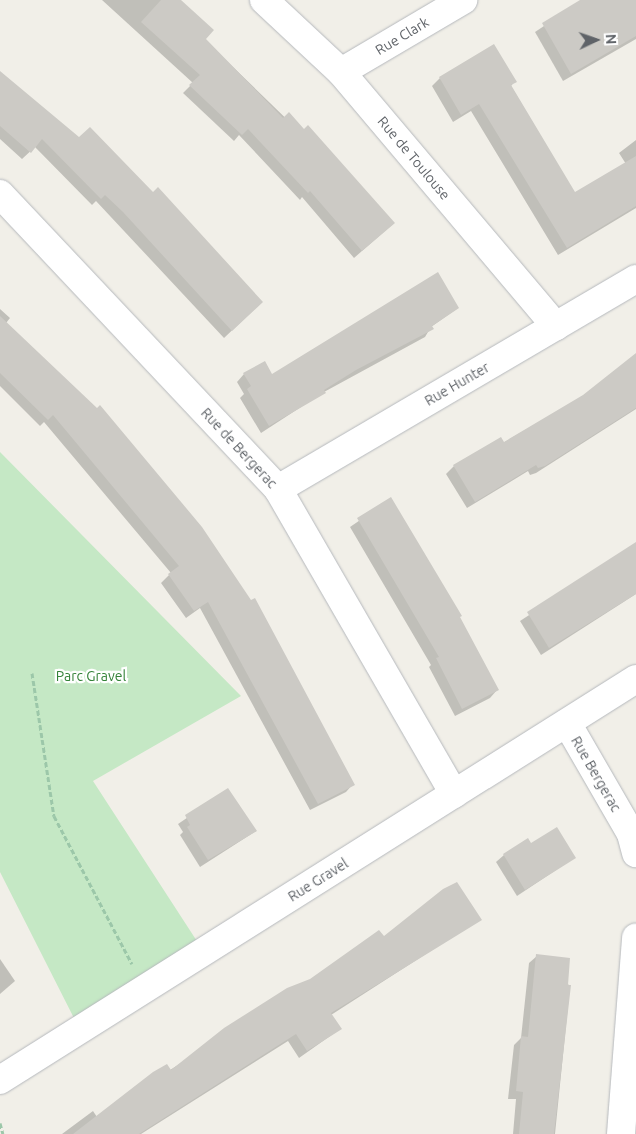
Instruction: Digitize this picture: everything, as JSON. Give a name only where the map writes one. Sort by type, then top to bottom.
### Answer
[{"type":"street","name":"Rue de Toulouse","points":[[264,0],[341,72],[556,326]]},
{"type":"street","name":"Rue Clark","points":[[341,72],[463,0]]},
{"type":"street","name":"Rue de Bergerac","points":[[0,194],[278,489],[454,794]]},
{"type":"street","name":"Rue Hunter","points":[[278,489],[636,279]]},
{"type":"street","name":"Rue Gravel","points":[[0,1080],[636,679]]},
{"type":"street","name":"Rue Bergerac","points":[[567,723],[631,834],[636,853]]},
{"type":"street","points":[[621,1134],[636,938]]},
{"type":"path","points":[[32,673],[54,816],[145,989]]},
{"type":"path","points":[[0,1123],[3,1134]]},
{"type":"green space","name":"Parc Gravel","points":[[0,452],[241,696],[93,781],[204,952],[80,1030],[0,872]]},
{"type":"building","points":[[161,0],[181,0],[214,30],[206,39],[283,118],[289,112],[304,129],[308,125],[395,223],[362,251],[310,191],[308,193],[248,129],[242,135],[189,85],[200,75],[141,22]]},
{"type":"building","points":[[580,0],[636,0],[636,36],[571,74],[542,23]]},
{"type":"building","points":[[494,44],[517,82],[511,85],[575,192],[636,156],[636,206],[567,248],[479,104],[461,115],[439,77]]},
{"type":"building","points":[[0,71],[79,137],[90,127],[153,192],[158,187],[263,302],[232,331],[123,212],[105,195],[101,199],[42,139],[31,153],[0,126]]},
{"type":"building","points":[[438,272],[459,308],[432,326],[434,329],[356,370],[324,390],[326,393],[269,426],[247,389],[251,386],[243,373],[265,361],[272,374]]},
{"type":"building","points":[[0,316],[97,408],[100,405],[202,527],[251,600],[255,598],[355,785],[318,804],[208,602],[194,611],[168,574],[179,566],[53,415],[48,420],[0,373]]},
{"type":"building","points":[[636,353],[636,408],[545,466],[538,468],[536,465],[475,502],[453,465],[501,437],[504,442],[583,395]]},
{"type":"building","points":[[391,497],[462,616],[460,617],[499,690],[462,709],[436,658],[439,657],[357,518]]},
{"type":"building","points":[[636,542],[636,594],[549,648],[527,612]]},
{"type":"building","points":[[228,788],[257,831],[208,860],[187,827],[190,825],[185,815]]},
{"type":"building","points":[[557,827],[576,858],[525,890],[503,854],[528,838],[531,843]]},
{"type":"building","points":[[457,882],[482,920],[331,1013],[342,1029],[307,1051],[296,1034],[139,1134],[73,1134],[153,1072],[167,1064],[171,1070],[224,1028],[287,988],[310,979],[379,930],[384,936],[443,889]]},
{"type":"building","points":[[536,954],[570,958],[568,985],[571,985],[554,1134],[519,1134],[523,1092],[516,1091],[521,1036],[528,1037]]}]
